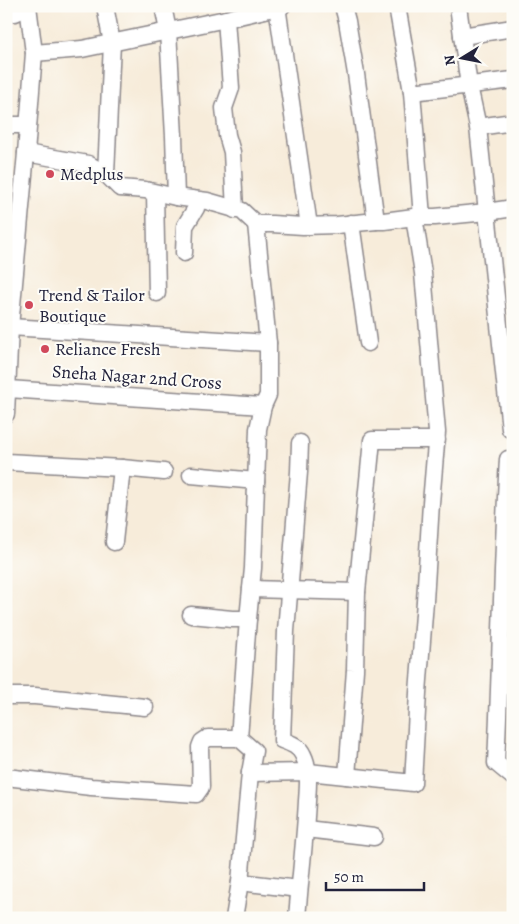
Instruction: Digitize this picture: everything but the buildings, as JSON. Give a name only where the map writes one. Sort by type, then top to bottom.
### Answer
[{"type":"street","points":[[106,6],[112,43],[106,174]]},
{"type":"street","points":[[163,6],[168,31],[176,198]]},
{"type":"street","points":[[34,53],[112,43],[168,31],[221,15],[279,6],[309,226]]},
{"type":"street","points":[[343,6],[356,74],[376,221]]},
{"type":"street","points":[[250,773],[308,772],[412,784],[437,432],[418,216],[412,92],[397,6]]},
{"type":"street","points":[[458,6],[469,86],[478,127],[510,429]]},
{"type":"street","points":[[6,414],[10,327],[34,53],[28,7],[16,13],[8,11]]},
{"type":"street","points":[[221,15],[230,88],[224,108],[227,135],[232,152],[235,210]]},
{"type":"street","points":[[462,36],[513,28]]},
{"type":"street","points":[[412,92],[513,80]]},
{"type":"street","points":[[478,127],[513,122]]},
{"type":"street","points":[[6,125],[28,125]]},
{"type":"street","points":[[26,153],[88,164],[106,174],[120,188],[145,190],[176,198],[207,201],[242,211],[256,224],[309,226],[384,221],[418,216],[435,217],[513,208]]},
{"type":"street","points":[[155,193],[157,293]]},
{"type":"street","points":[[184,252],[185,226],[196,208],[197,200]]},
{"type":"street","points":[[351,223],[368,343]]},
{"type":"street","points":[[239,738],[251,590],[258,430],[263,406],[268,395],[268,343],[256,224]]},
{"type":"street","points":[[10,327],[268,343]]},
{"type":"street","name":"Sneha Nagar 2nd Cross","points":[[8,389],[263,406]]},
{"type":"street","points":[[347,776],[355,670],[357,592],[372,440],[437,440]]},
{"type":"street","points":[[297,918],[306,829],[308,772],[303,754],[297,747],[282,740],[286,631],[300,443]]},
{"type":"street","points":[[508,459],[503,535],[507,640],[496,763],[513,777]]},
{"type":"street","points":[[6,462],[164,472]]},
{"type":"street","points":[[114,542],[122,468]]},
{"type":"street","points":[[191,475],[256,480]]},
{"type":"street","points":[[251,590],[357,592]]},
{"type":"street","points":[[191,614],[232,620],[248,619]]},
{"type":"street","points":[[6,696],[35,696],[145,706]]},
{"type":"street","points":[[6,777],[91,787],[196,794],[201,787],[200,747],[202,742],[208,738],[239,738],[254,751],[250,773],[240,882],[234,918]]},
{"type":"street","points":[[306,829],[374,837]]},
{"type":"street","points":[[240,882],[299,889]]},
{"type":"shaded area","points":[[512,542],[513,747],[506,747]]},
{"type":"place","name":"Medplus","points":[[50,174]]},
{"type":"place","name":"Trend & Tailor Boutique","points":[[29,305]]},
{"type":"place","name":"Reliance Fresh","points":[[45,349]]}]
